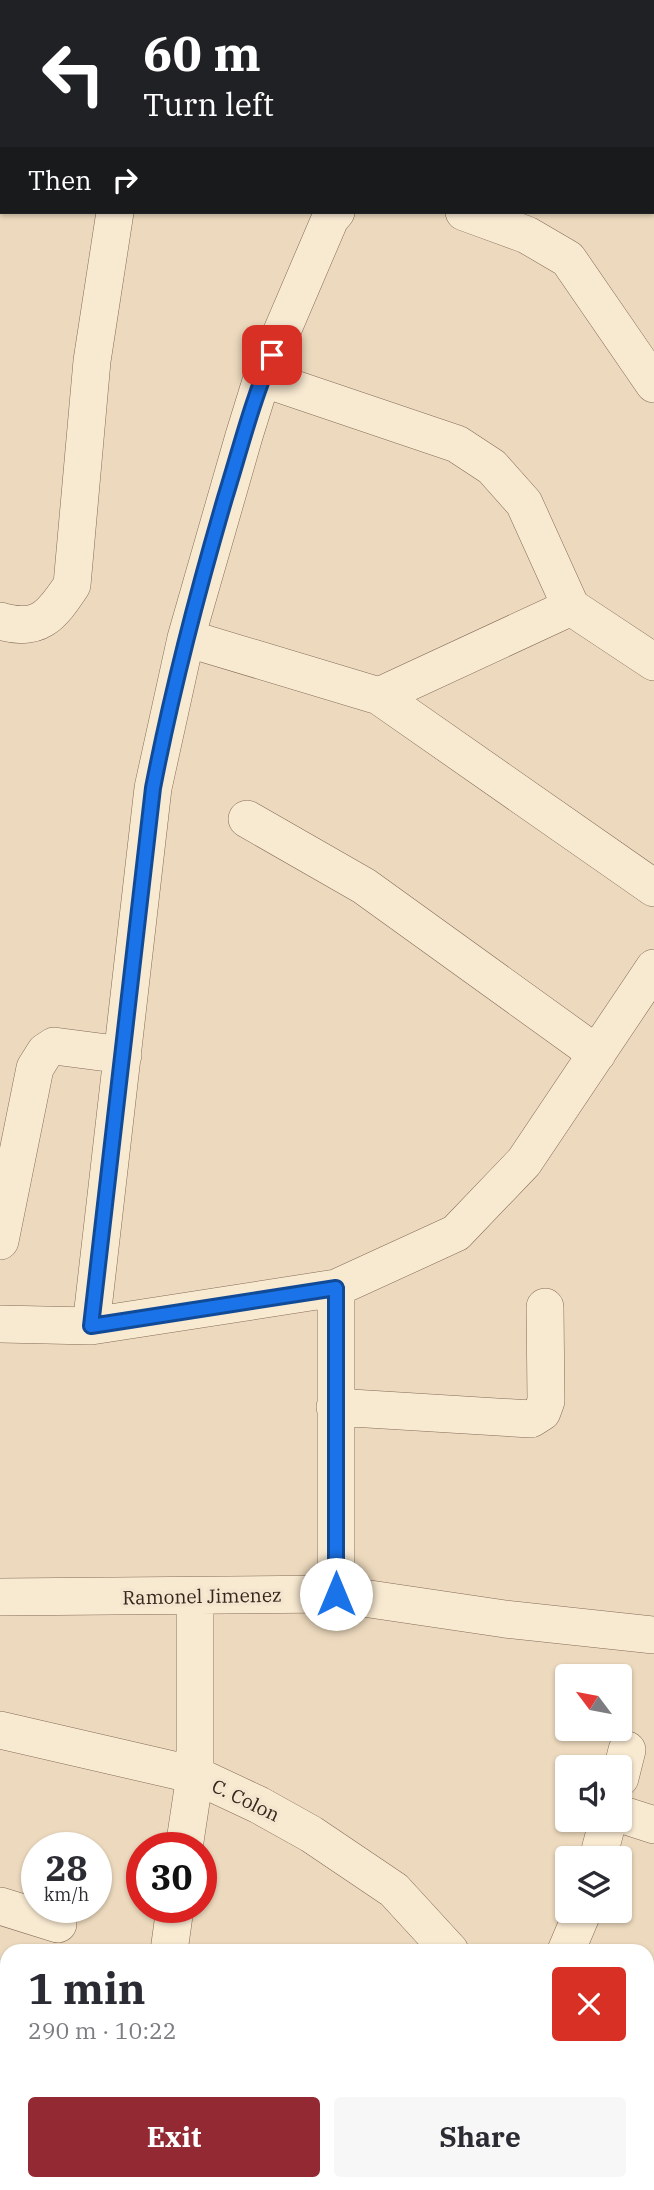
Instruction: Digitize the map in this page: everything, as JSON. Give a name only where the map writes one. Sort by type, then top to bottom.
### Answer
[{"type":"street","points":[[0,621],[21,627],[53,614],[72,585],[92,361],[115,214]]},
{"type":"street","points":[[91,1326],[153,788],[186,638],[262,378],[334,214]]},
{"type":"street","points":[[469,214],[527,235],[568,259],[654,384]]},
{"type":"street","points":[[262,378],[457,444],[492,467],[524,503],[571,607],[654,662]]},
{"type":"street","points":[[379,696],[571,607]]},
{"type":"street","points":[[186,638],[379,696],[654,888]]},
{"type":"street","points":[[247,818],[364,886],[597,1054]]},
{"type":"street","points":[[0,1324],[91,1326],[336,1288],[456,1233],[524,1162],[654,968]]},
{"type":"street","points":[[0,1241],[12,1119],[34,1068],[45,1052],[54,1046],[123,1055]]},
{"type":"street","points":[[336,1288],[336,1594]]},
{"type":"street","points":[[335,1407],[531,1419],[542,1412],[546,1401],[545,1307]]},
{"type":"street","name":"Ramonel Jimenez","points":[[0,1597],[336,1594],[505,1619],[654,1635]]},
{"type":"street","points":[[186,1832],[195,1775],[195,1596]]},
{"type":"street","name":"C. Colon","points":[[0,1730],[195,1775],[259,1805],[353,1861],[402,1897],[444,1944]]},
{"type":"street","points":[[632,1818],[654,1825]]},
{"type":"street","points":[[0,1906],[58,1924]]},
{"type":"street","points":[[170,1944],[173,1923]]},
{"type":"street","points":[[569,1944],[578,1923]]},
{"type":"route","points":[[272,355],[262,378],[213,539],[166,717],[153,788],[91,1326],[336,1288],[336,1594]]}]
